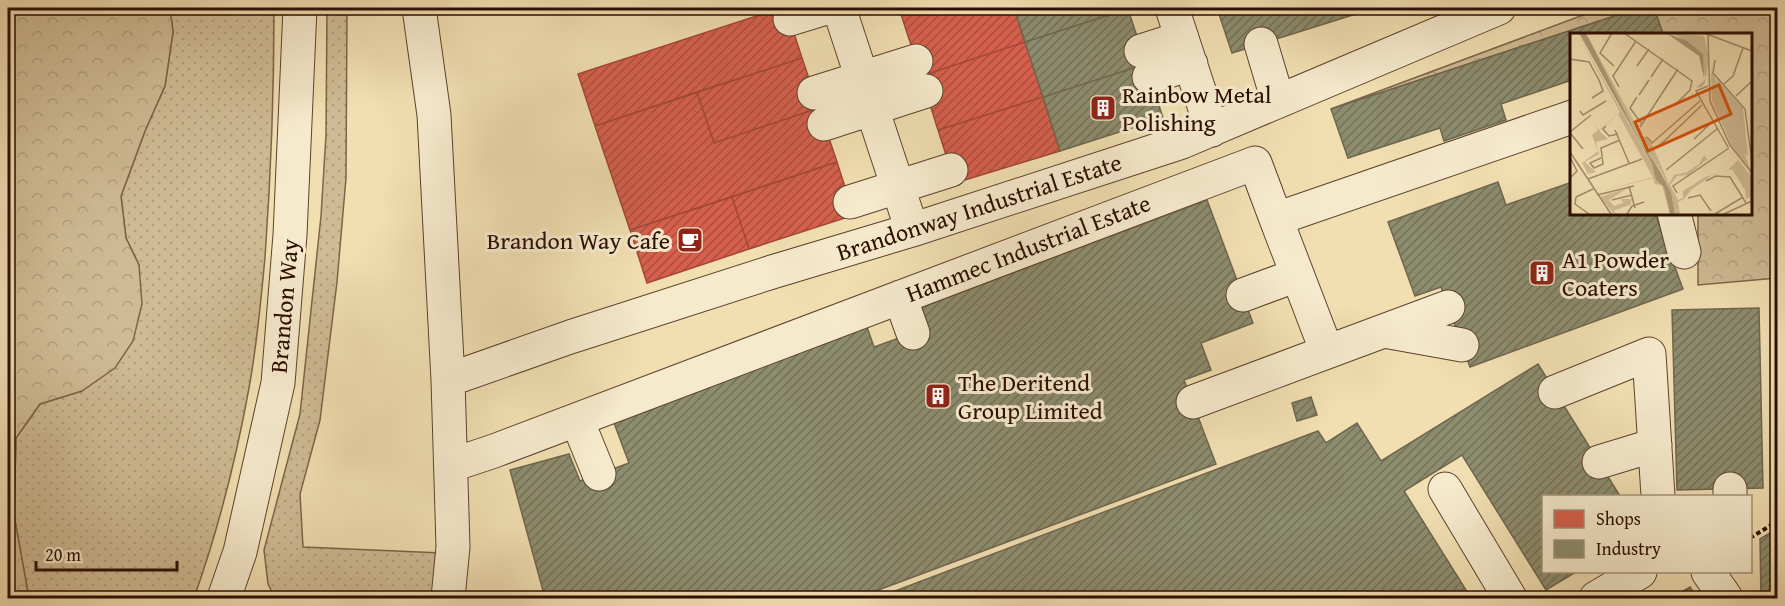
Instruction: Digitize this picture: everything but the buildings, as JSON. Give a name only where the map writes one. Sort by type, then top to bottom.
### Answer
[{"type":"street","name":"Brandon Way","points":[[224,598],[240,552],[278,383],[290,235],[300,8]]},
{"type":"street","points":[[419,8],[434,115],[448,380],[453,547],[448,598]]},
{"type":"street","points":[[790,19],[826,8]]},
{"type":"street","points":[[839,8],[912,230]]},
{"type":"street","points":[[1172,8],[1212,130]]},
{"type":"street","name":"Brandonway Industrial Estate","points":[[448,380],[570,337],[768,258],[912,230],[1182,142],[1499,8]]},
{"type":"street","points":[[1261,44],[1278,101]]},
{"type":"street","points":[[1145,64],[1187,51]]},
{"type":"street","points":[[814,93],[862,78],[921,76],[872,109],[824,124]]},
{"type":"street","points":[[1327,352],[1276,219],[1483,138],[1570,117]]},
{"type":"street","name":"Hammec Industrial Estate","points":[[452,465],[577,420],[698,382],[900,297],[1057,247],[1255,163],[1276,219]]},
{"type":"street","points":[[850,201],[951,170]]},
{"type":"street","points":[[1674,214],[1684,252]]},
{"type":"street","points":[[1243,295],[1297,275]]},
{"type":"street","points":[[900,297],[913,333]]},
{"type":"street","points":[[1193,402],[1448,307]]},
{"type":"street","points":[[1384,330],[1462,345]]},
{"type":"street","points":[[1555,392],[1649,354],[1658,495]]},
{"type":"street","points":[[577,420],[599,474]]},
{"type":"street","points":[[1599,462],[1655,445]]},
{"type":"street","points":[[1444,489],[1510,598]]},
{"type":"street","points":[[1596,598],[1638,573]]},
{"type":"street","points":[[1709,573],[1726,598]]},
{"type":"path","points":[[1752,537],[1773,524]]},
{"type":"green space","points":[[8,8],[170,8],[173,32],[165,86],[145,131],[121,196],[126,238],[139,265],[142,304],[133,341],[115,368],[82,391],[40,404],[16,438],[14,515],[29,598],[8,598]]},
{"type":"green space","points":[[170,8],[274,8],[272,132],[265,257],[252,372],[232,468],[219,521],[194,598],[29,598],[14,515],[16,438],[40,404],[82,391],[139,265],[126,238],[121,196],[145,131],[165,86],[173,32]]},
{"type":"green space","points":[[327,8],[347,8],[346,178],[337,282],[320,420],[300,494],[303,547],[442,553],[433,598],[275,598],[268,584],[264,550],[300,414],[321,216],[326,135]]},
{"type":"green space","points":[[1602,8],[1639,8],[1331,109]]},
{"type":"green space","points":[[1654,8],[1777,8],[1777,278],[1698,285],[1698,214],[1752,214],[1752,33],[1663,33]]},
{"type":"place","name":"Rainbow Metal Polishing","points":[[1103,108]]},
{"type":"place","name":"Brandon Way Cafe","points":[[690,240]]},
{"type":"place","name":"A1 Powder Coaters","points":[[1542,273]]},
{"type":"place","name":"The Deritend Group Limited","points":[[938,396]]}]
